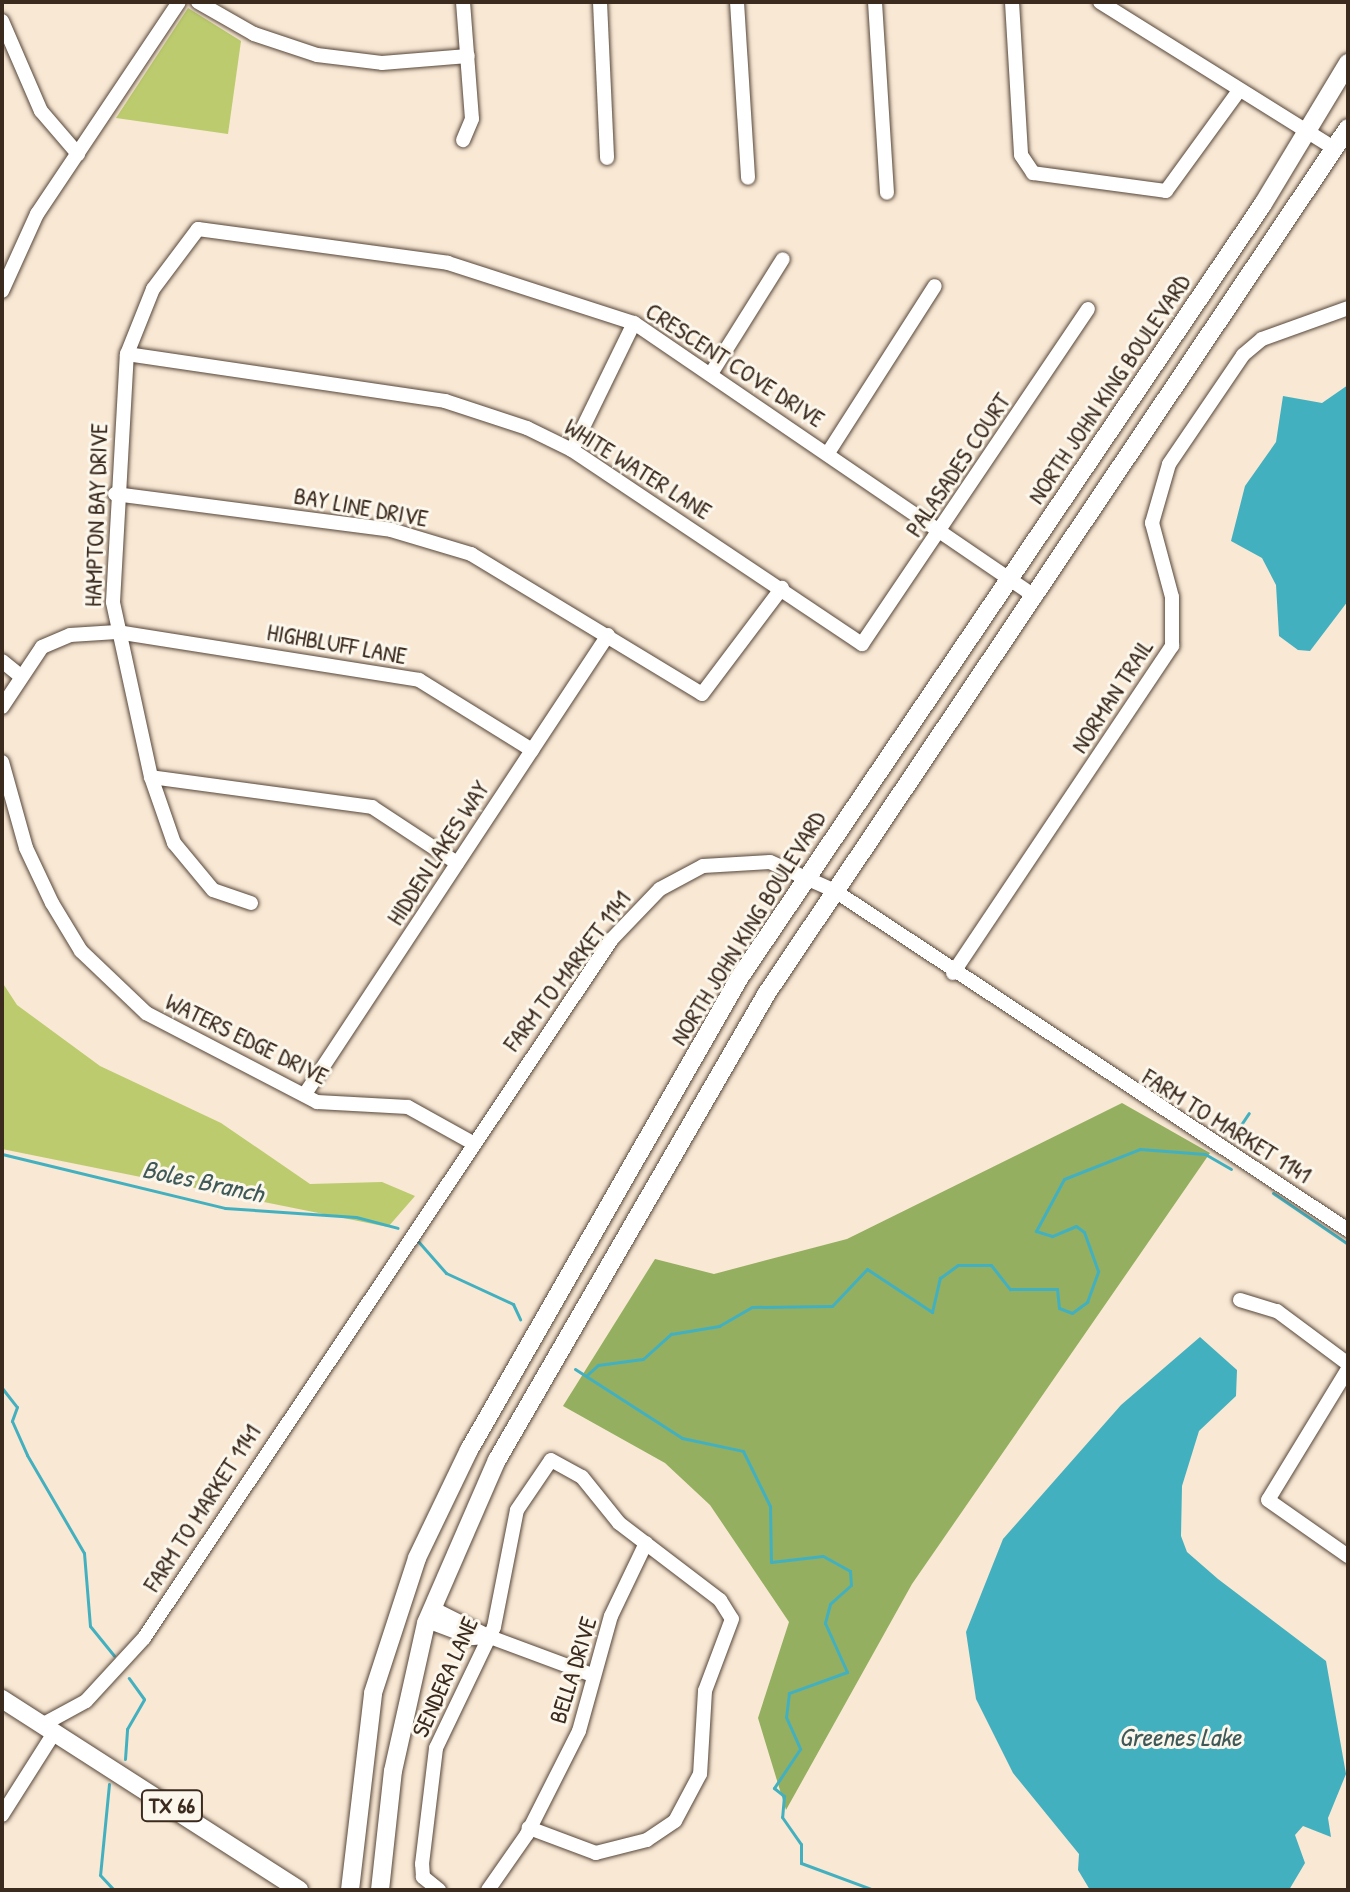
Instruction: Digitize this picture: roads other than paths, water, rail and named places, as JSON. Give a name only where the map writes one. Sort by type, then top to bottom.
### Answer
[{"type":"main road","name":"NORTH JOHN KING BOULEVARD","points":[[350,1890],[373,1693],[439,1506],[577,1261],[807,876],[1309,134],[1348,63]]},
{"type":"main road","name":"NORTH JOHN KING BOULEVARD","points":[[380,1890],[393,1771],[429,1614],[497,1460],[767,993],[1348,128]]},
{"type":"main road","points":[[577,1261],[602,1276]]},
{"type":"main road","points":[[402,1605],[429,1614]]},
{"type":"main road","name":"TX 66","points":[[2,1699],[299,1890]]},
{"type":"street","points":[[2,291],[37,214],[179,2]]},
{"type":"street","points":[[198,2],[254,34],[328,57],[403,64],[468,56]]},
{"type":"street","points":[[463,2],[472,119],[463,140]]},
{"type":"street","points":[[600,2],[607,158]]},
{"type":"street","points":[[737,2],[748,178]]},
{"type":"street","points":[[875,2],[887,193]]},
{"type":"street","points":[[1012,2],[1027,168],[1166,191],[1238,92]]},
{"type":"street","points":[[1100,2],[1238,92],[1335,149]]},
{"type":"street","points":[[2,21],[41,111],[78,154]]},
{"type":"street","name":"CRESCENT COVE DRIVE","points":[[186,237],[204,228],[448,263],[634,323],[712,372],[1035,597]]},
{"type":"street","name":"HAMPTON BAY DRIVE","points":[[186,237],[134,325],[127,354],[115,494],[117,632],[151,777],[174,843],[192,867],[232,902],[251,903]]},
{"type":"street","points":[[712,372],[783,259]]},
{"type":"street","points":[[828,453],[935,286]]},
{"type":"street","name":"NORMAN TRAIL","points":[[953,973],[1172,646],[1172,597],[1152,523],[1169,464],[1243,355],[1262,339],[1348,308]]},
{"type":"street","name":"PALASADES COURT","points":[[862,644],[941,532],[1088,309]]},
{"type":"street","points":[[572,450],[634,323]]},
{"type":"street","name":"WHITE WATER LANE","points":[[127,354],[445,401],[572,450],[862,644]]},
{"type":"street","name":"BAY LINE DRIVE","points":[[115,494],[431,541],[513,573],[702,694],[782,588]]},
{"type":"street","points":[[2,707],[18,674],[42,647],[70,635],[117,632]]},
{"type":"street","name":"HIGHBLUFF LANE","points":[[117,632],[419,680],[532,750]]},
{"type":"street","name":"HIDDEN LAKES WAY","points":[[305,1094],[608,635]]},
{"type":"street","points":[[2,661],[18,674]]},
{"type":"street","name":"WATERS EDGE DRIVE","points":[[2,762],[26,848],[81,951],[146,1013],[305,1094],[344,1105],[408,1107],[471,1142]]},
{"type":"street","points":[[151,777],[372,807],[457,863]]},
{"type":"street","name":"FARM TO MARKET 1141","points":[[48,1729],[86,1701],[144,1638],[471,1142],[612,939],[660,889],[703,866],[736,860],[807,876],[835,891],[953,973],[1348,1230]]},
{"type":"street","points":[[1240,1300],[1277,1311],[1348,1367],[1268,1500],[1348,1556]]},
{"type":"street","name":"SENDERA LANE","points":[[439,1890],[423,1877],[436,1748],[490,1637],[510,1528],[540,1467],[551,1460],[582,1477],[646,1543]]},
{"type":"street","points":[[529,1828],[596,1853],[647,1840],[675,1821],[700,1774],[705,1691],[732,1619],[720,1600],[646,1543]]},
{"type":"street","name":"BELLA DRIVE","points":[[488,1890],[529,1828],[579,1731],[592,1675],[646,1543]]},
{"type":"street","points":[[429,1614],[472,1638],[490,1637],[592,1675]]},
{"type":"street","points":[[2,1815],[48,1729]]},
{"type":"water","points":[[1348,385],[1348,601],[1310,651],[1298,650],[1279,636],[1276,585],[1262,558],[1231,541],[1245,486],[1276,442],[1283,396],[1322,403]]},
{"type":"water","name":"Greenes Lake","points":[[1200,1337],[1237,1370],[1236,1396],[1199,1431],[1182,1486],[1181,1536],[1187,1552],[1218,1579],[1326,1661],[1346,1774],[1328,1818],[1331,1837],[1303,1826],[1295,1835],[1305,1863],[1289,1890],[1090,1890],[1078,1870],[1079,1854],[1013,1773],[976,1699],[966,1632],[1003,1539],[1121,1405]]},
{"type":"waterway","points":[[1232,1138],[1249,1113]]},
{"type":"waterway","points":[[587,1375],[598,1365],[643,1359],[671,1334],[719,1326],[752,1307],[832,1306],[867,1269],[932,1312],[940,1278],[958,1265],[991,1265],[1010,1289],[1057,1289],[1059,1308],[1072,1313],[1087,1302],[1098,1271],[1084,1232],[1076,1226],[1052,1236],[1036,1231],[1064,1179],[1140,1149],[1205,1154],[1231,1169]]},
{"type":"waterway","name":"Boles Branch","points":[[2,1154],[225,1208],[356,1217],[398,1228]]},
{"type":"waterway","points":[[1273,1193],[1348,1244]]},
{"type":"waterway","name":"Boles Branch","points":[[417,1240],[446,1273],[513,1304],[520,1319]]},
{"type":"waterway","name":"Boles Branch","points":[[575,1369],[682,1438],[743,1451],[770,1506],[771,1562],[823,1556],[850,1571],[851,1585],[830,1604],[825,1623],[847,1672],[789,1693],[786,1717],[800,1749],[774,1788],[784,1796],[782,1817],[801,1844],[801,1863],[874,1890]]},
{"type":"waterway","points":[[2,1388],[17,1407],[12,1421],[27,1455],[84,1553],[90,1626],[114,1656]]},
{"type":"waterway","points":[[125,1759],[127,1729],[144,1699],[129,1678]]},
{"type":"waterway","points":[[109,1784],[100,1875],[114,1890]]},
{"type":"waterway","points":[[130,1890],[154,1890]]}]
